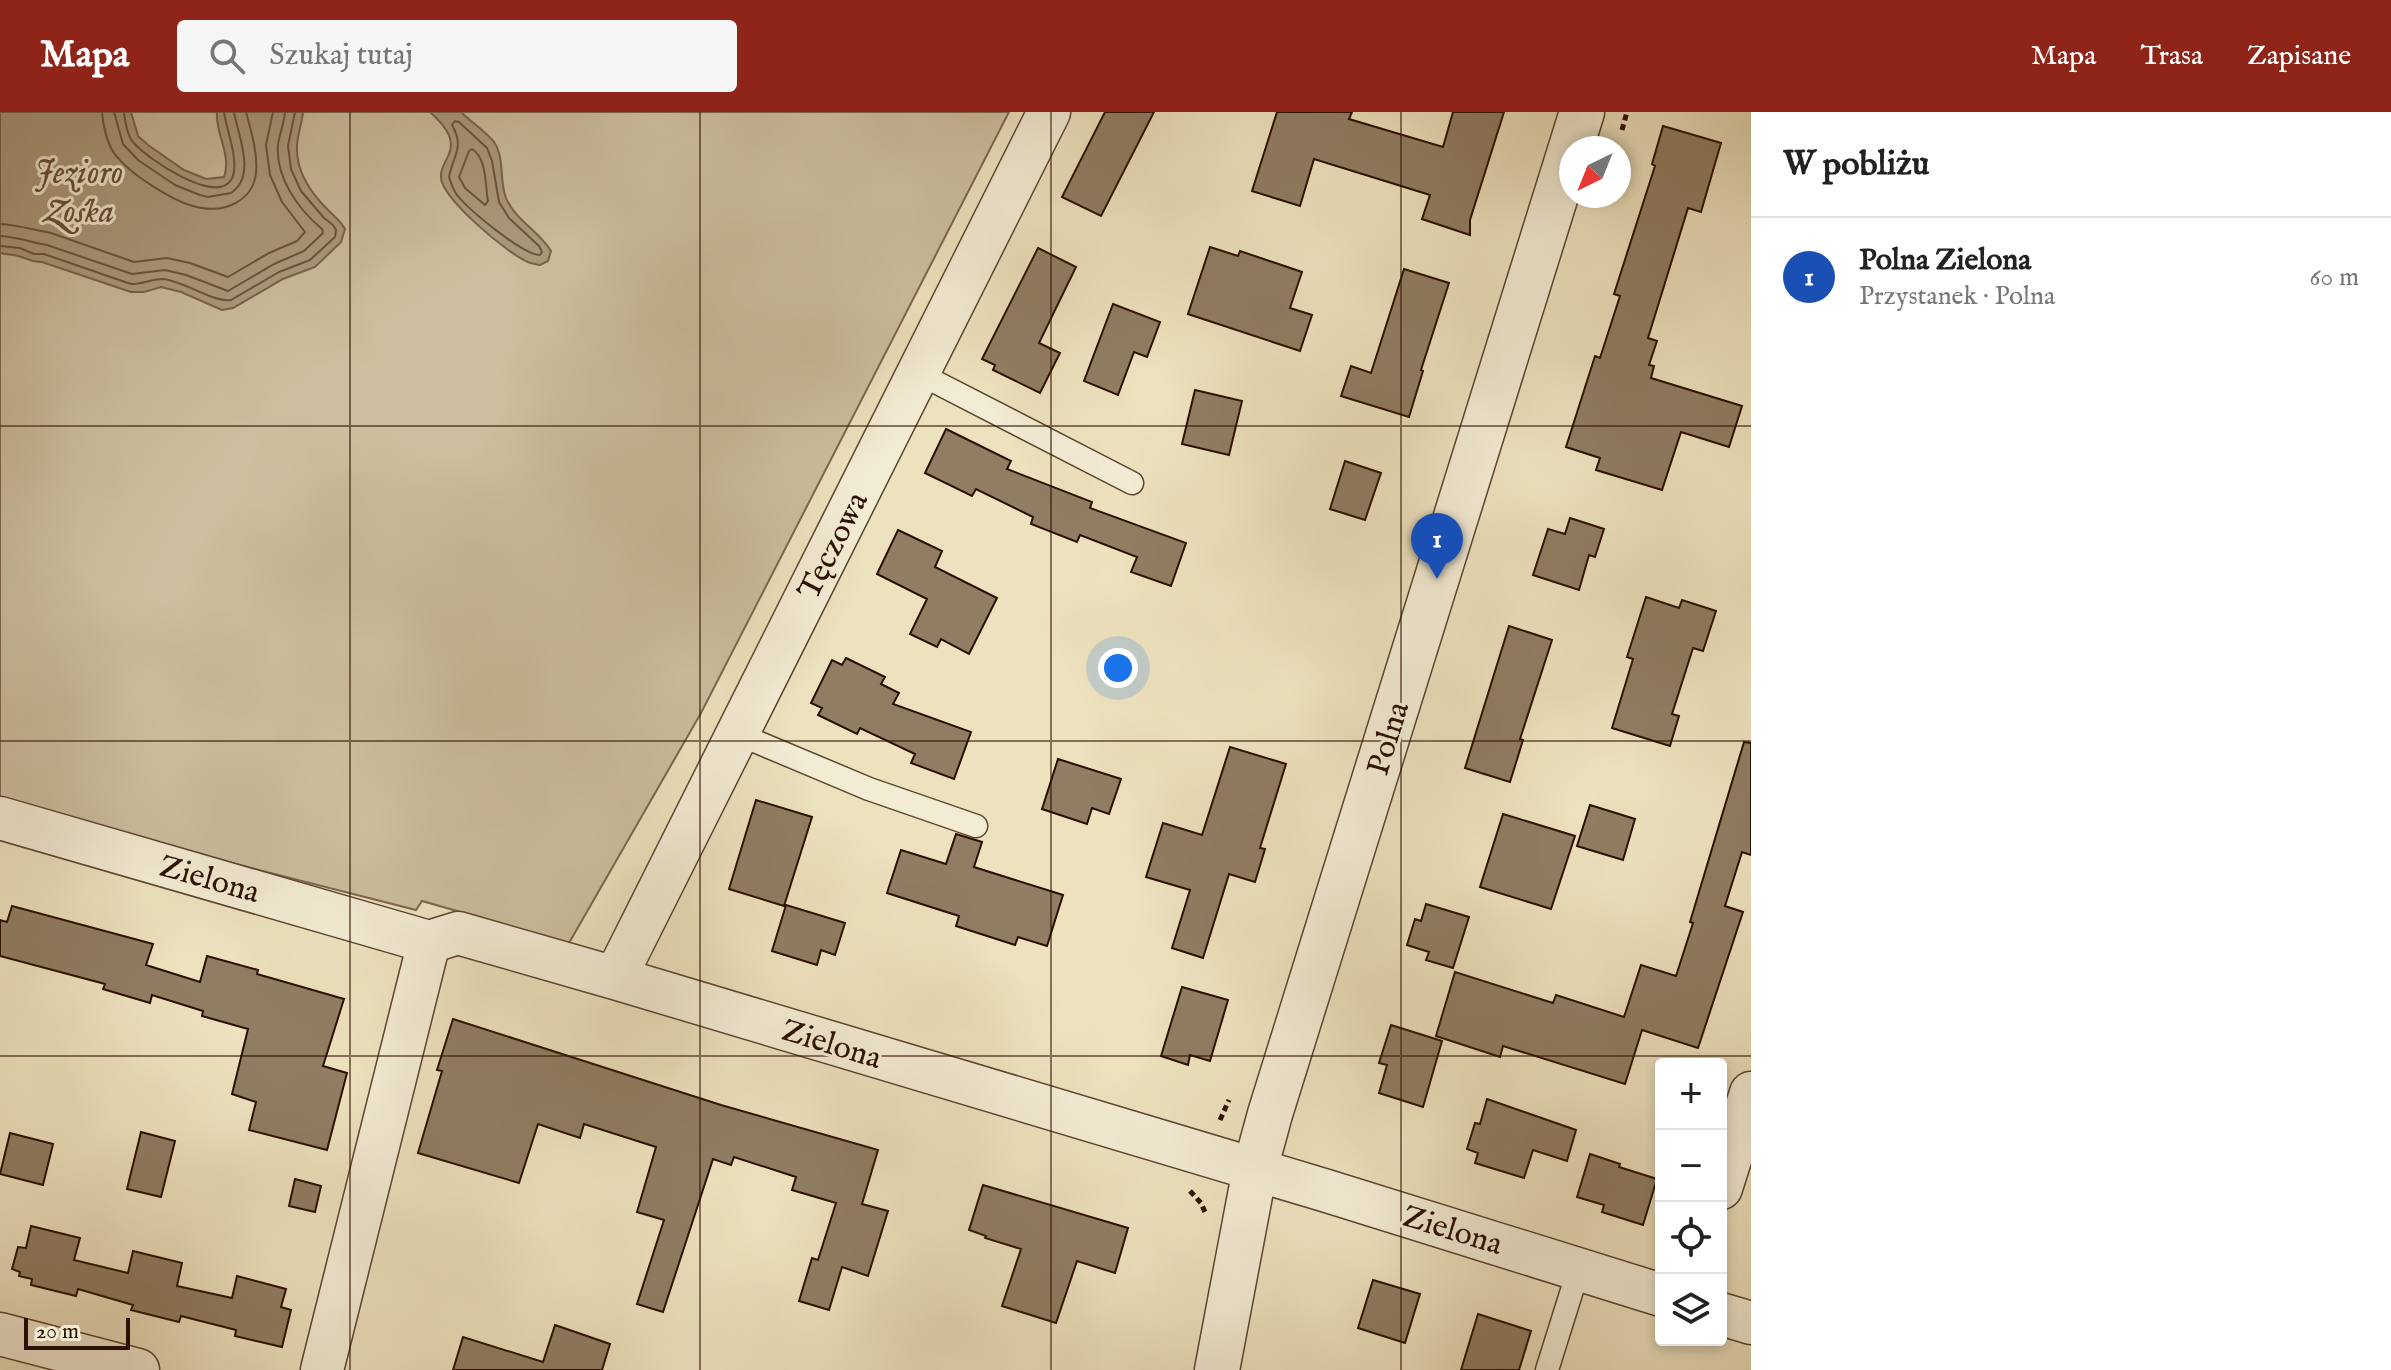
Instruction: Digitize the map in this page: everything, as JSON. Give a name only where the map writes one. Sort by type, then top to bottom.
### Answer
[{"type":"street","name":"Tęczowa","points":[[615,978],[1049,112]]},
{"type":"street","name":"Polna","points":[[1217,1370],[1255,1169],[1274,1099],[1582,112]]},
{"type":"street","name":"Zielona","points":[[0,818],[429,942],[458,933],[615,978],[1255,1169],[1655,1293]]},
{"type":"street","points":[[322,1370],[429,942]]},
{"type":"street","points":[[1727,1169],[1751,1093]]},
{"type":"street","points":[[1727,1316],[1751,1323]]},
{"type":"street","points":[[1,1340],[138,1370]]},
{"type":"lane","points":[[918,373],[1132,483]]},
{"type":"lane","points":[[738,734],[869,789],[976,826]]},
{"type":"lane","points":[[1547,1370],[1579,1268]]},
{"type":"path","points":[[1181,1185],[1201,1203],[1206,1214],[1205,1222]]},
{"type":"shaded area","points":[[0,112],[1009,112],[701,713],[569,943],[422,901],[416,910],[0,804]]},
{"type":"water","name":"Jezioro Zośka","points":[[0,112],[131,112],[138,136],[148,145],[184,170],[206,179],[224,177],[226,169],[217,112],[303,112],[297,145],[300,167],[311,190],[345,229],[341,242],[315,267],[283,279],[233,308],[222,310],[181,292],[161,287],[131,292],[42,262],[0,253]]},
{"type":"water","points":[[430,112],[461,112],[494,142],[500,155],[506,198],[515,213],[551,251],[548,261],[540,265],[519,257],[477,224],[452,198],[441,177],[451,142],[443,126]]},
{"type":"building","points":[[1105,112],[1154,112],[1101,216],[1062,197]]},
{"type":"building","points":[[1277,112],[1352,112],[1349,119],[1443,147],[1453,112],[1504,112],[1470,220],[1470,235],[1422,219],[1430,195],[1314,159],[1300,206],[1252,191]]},
{"type":"building","points":[[1663,126],[1721,143],[1701,212],[1688,208],[1648,338],[1657,341],[1649,365],[1654,366],[1651,378],[1742,406],[1729,447],[1681,432],[1662,490],[1596,470],[1600,458],[1566,447],[1595,356],[1600,358],[1620,296],[1614,294],[1655,166],[1652,164]]},
{"type":"building","points":[[1210,247],[1238,256],[1240,251],[1302,272],[1290,308],[1312,315],[1300,351],[1188,314]]},
{"type":"building","points":[[1038,248],[1076,267],[1039,343],[1060,353],[1040,393],[993,370],[995,365],[982,359]]},
{"type":"building","points":[[1404,269],[1449,283],[1409,417],[1341,396],[1351,366],[1371,373]]},
{"type":"building","points":[[1113,304],[1160,322],[1147,357],[1134,352],[1118,395],[1084,381]]},
{"type":"building","points":[[1195,390],[1242,401],[1229,455],[1182,444]]},
{"type":"building","points":[[946,429],[1011,461],[1007,469],[1092,502],[1090,508],[1186,543],[1171,586],[1131,572],[1137,557],[1080,535],[1077,542],[1031,524],[1033,517],[976,489],[972,496],[925,473]]},
{"type":"building","points":[[1345,461],[1381,473],[1365,520],[1330,509]]},
{"type":"building","points":[[1570,518],[1604,529],[1595,557],[1589,555],[1579,590],[1533,575],[1548,529],[1565,534]]},
{"type":"building","points":[[898,530],[942,551],[935,567],[997,598],[969,654],[941,639],[937,647],[910,634],[927,599],[877,574]]},
{"type":"building","points":[[1646,597],[1679,608],[1682,600],[1716,611],[1703,651],[1693,648],[1672,714],[1679,716],[1670,746],[1612,728],[1633,659],[1627,657]]},
{"type":"building","points":[[1509,626],[1552,640],[1520,739],[1523,740],[1510,782],[1465,768]]},
{"type":"building","points":[[846,658],[885,677],[881,684],[899,693],[893,704],[971,732],[954,779],[911,763],[915,754],[860,728],[857,734],[818,715],[822,708],[811,703],[832,660],[842,665]]},
{"type":"building","points":[[1744,742],[1751,743],[1751,855],[1742,852],[1725,906],[1743,912],[1698,1048],[1642,1030],[1625,1084],[1503,1046],[1500,1057],[1436,1036],[1455,972],[1553,1003],[1556,995],[1624,1017],[1641,965],[1676,976]]},
{"type":"building","points":[[1230,747],[1286,764],[1260,848],[1265,849],[1255,882],[1229,874],[1203,958],[1172,948],[1190,890],[1146,877],[1163,823],[1202,835]]},
{"type":"building","points":[[1058,759],[1121,779],[1109,814],[1092,808],[1087,824],[1042,809]]},
{"type":"building","points":[[756,800],[812,817],[784,906],[729,889]]},
{"type":"building","points":[[1590,805],[1635,819],[1623,860],[1577,846]]},
{"type":"building","points":[[1503,814],[1575,836],[1551,909],[1480,887]]},
{"type":"building","points":[[956,834],[982,842],[974,867],[1063,895],[1047,946],[1018,937],[1015,945],[956,926],[959,916],[887,893],[901,850],[946,864]]},
{"type":"building","points":[[1426,904],[1469,917],[1453,968],[1426,960],[1429,952],[1407,945],[1415,919],[1421,921]]},
{"type":"building","points":[[786,905],[845,923],[835,955],[821,950],[817,965],[772,951]]},
{"type":"building","points":[[12,906],[153,944],[146,965],[200,982],[207,956],[344,999],[323,1066],[347,1073],[327,1150],[249,1130],[256,1102],[232,1094],[248,1029],[202,1016],[203,1011],[152,995],[150,1003],[103,989],[105,984],[0,956],[0,920],[7,922]]},
{"type":"building","points":[[1182,987],[1228,1000],[1210,1061],[1190,1055],[1188,1065],[1161,1056]]},
{"type":"building","points":[[453,1019],[721,1105],[878,1150],[862,1204],[888,1211],[868,1276],[842,1267],[829,1310],[799,1301],[812,1258],[818,1260],[836,1203],[792,1190],[796,1177],[734,1157],[731,1165],[713,1159],[663,1312],[637,1304],[664,1220],[637,1212],[656,1147],[584,1124],[580,1138],[538,1124],[519,1183],[418,1153],[442,1071],[437,1070]]},
{"type":"building","points":[[1391,1025],[1442,1041],[1423,1107],[1379,1093],[1387,1065],[1379,1063]]},
{"type":"building","points":[[1487,1099],[1576,1130],[1567,1161],[1533,1150],[1524,1178],[1475,1163],[1478,1153],[1467,1149],[1475,1123],[1480,1124]]},
{"type":"building","points":[[141,1132],[175,1141],[161,1197],[127,1189]]},
{"type":"building","points":[[10,1133],[53,1144],[43,1185],[0,1174]]},
{"type":"building","points":[[1590,1154],[1655,1178],[1643,1225],[1602,1212],[1604,1205],[1577,1197]]},
{"type":"building","points":[[295,1179],[321,1186],[315,1212],[289,1206]]},
{"type":"building","points":[[983,1185],[1128,1228],[1115,1273],[1077,1261],[1056,1323],[1002,1306],[1021,1249],[969,1230]]},
{"type":"building","points":[[31,1226],[80,1238],[74,1260],[128,1273],[133,1251],[182,1263],[177,1286],[232,1298],[237,1276],[286,1289],[281,1307],[291,1310],[282,1347],[235,1336],[236,1330],[181,1316],[179,1322],[131,1310],[133,1305],[78,1289],[76,1296],[31,1285],[32,1279],[19,1276],[20,1272],[12,1269],[18,1247],[26,1248]]},
{"type":"building","points":[[1373,1280],[1420,1294],[1405,1343],[1358,1328]]},
{"type":"building","points":[[1478,1314],[1531,1331],[1519,1370],[1461,1370]]},
{"type":"building","points":[[555,1325],[610,1344],[602,1370],[453,1370],[463,1337],[543,1362]]},
{"type":"place","name":"Polna Zielona","points":[[1437,579]]}]
